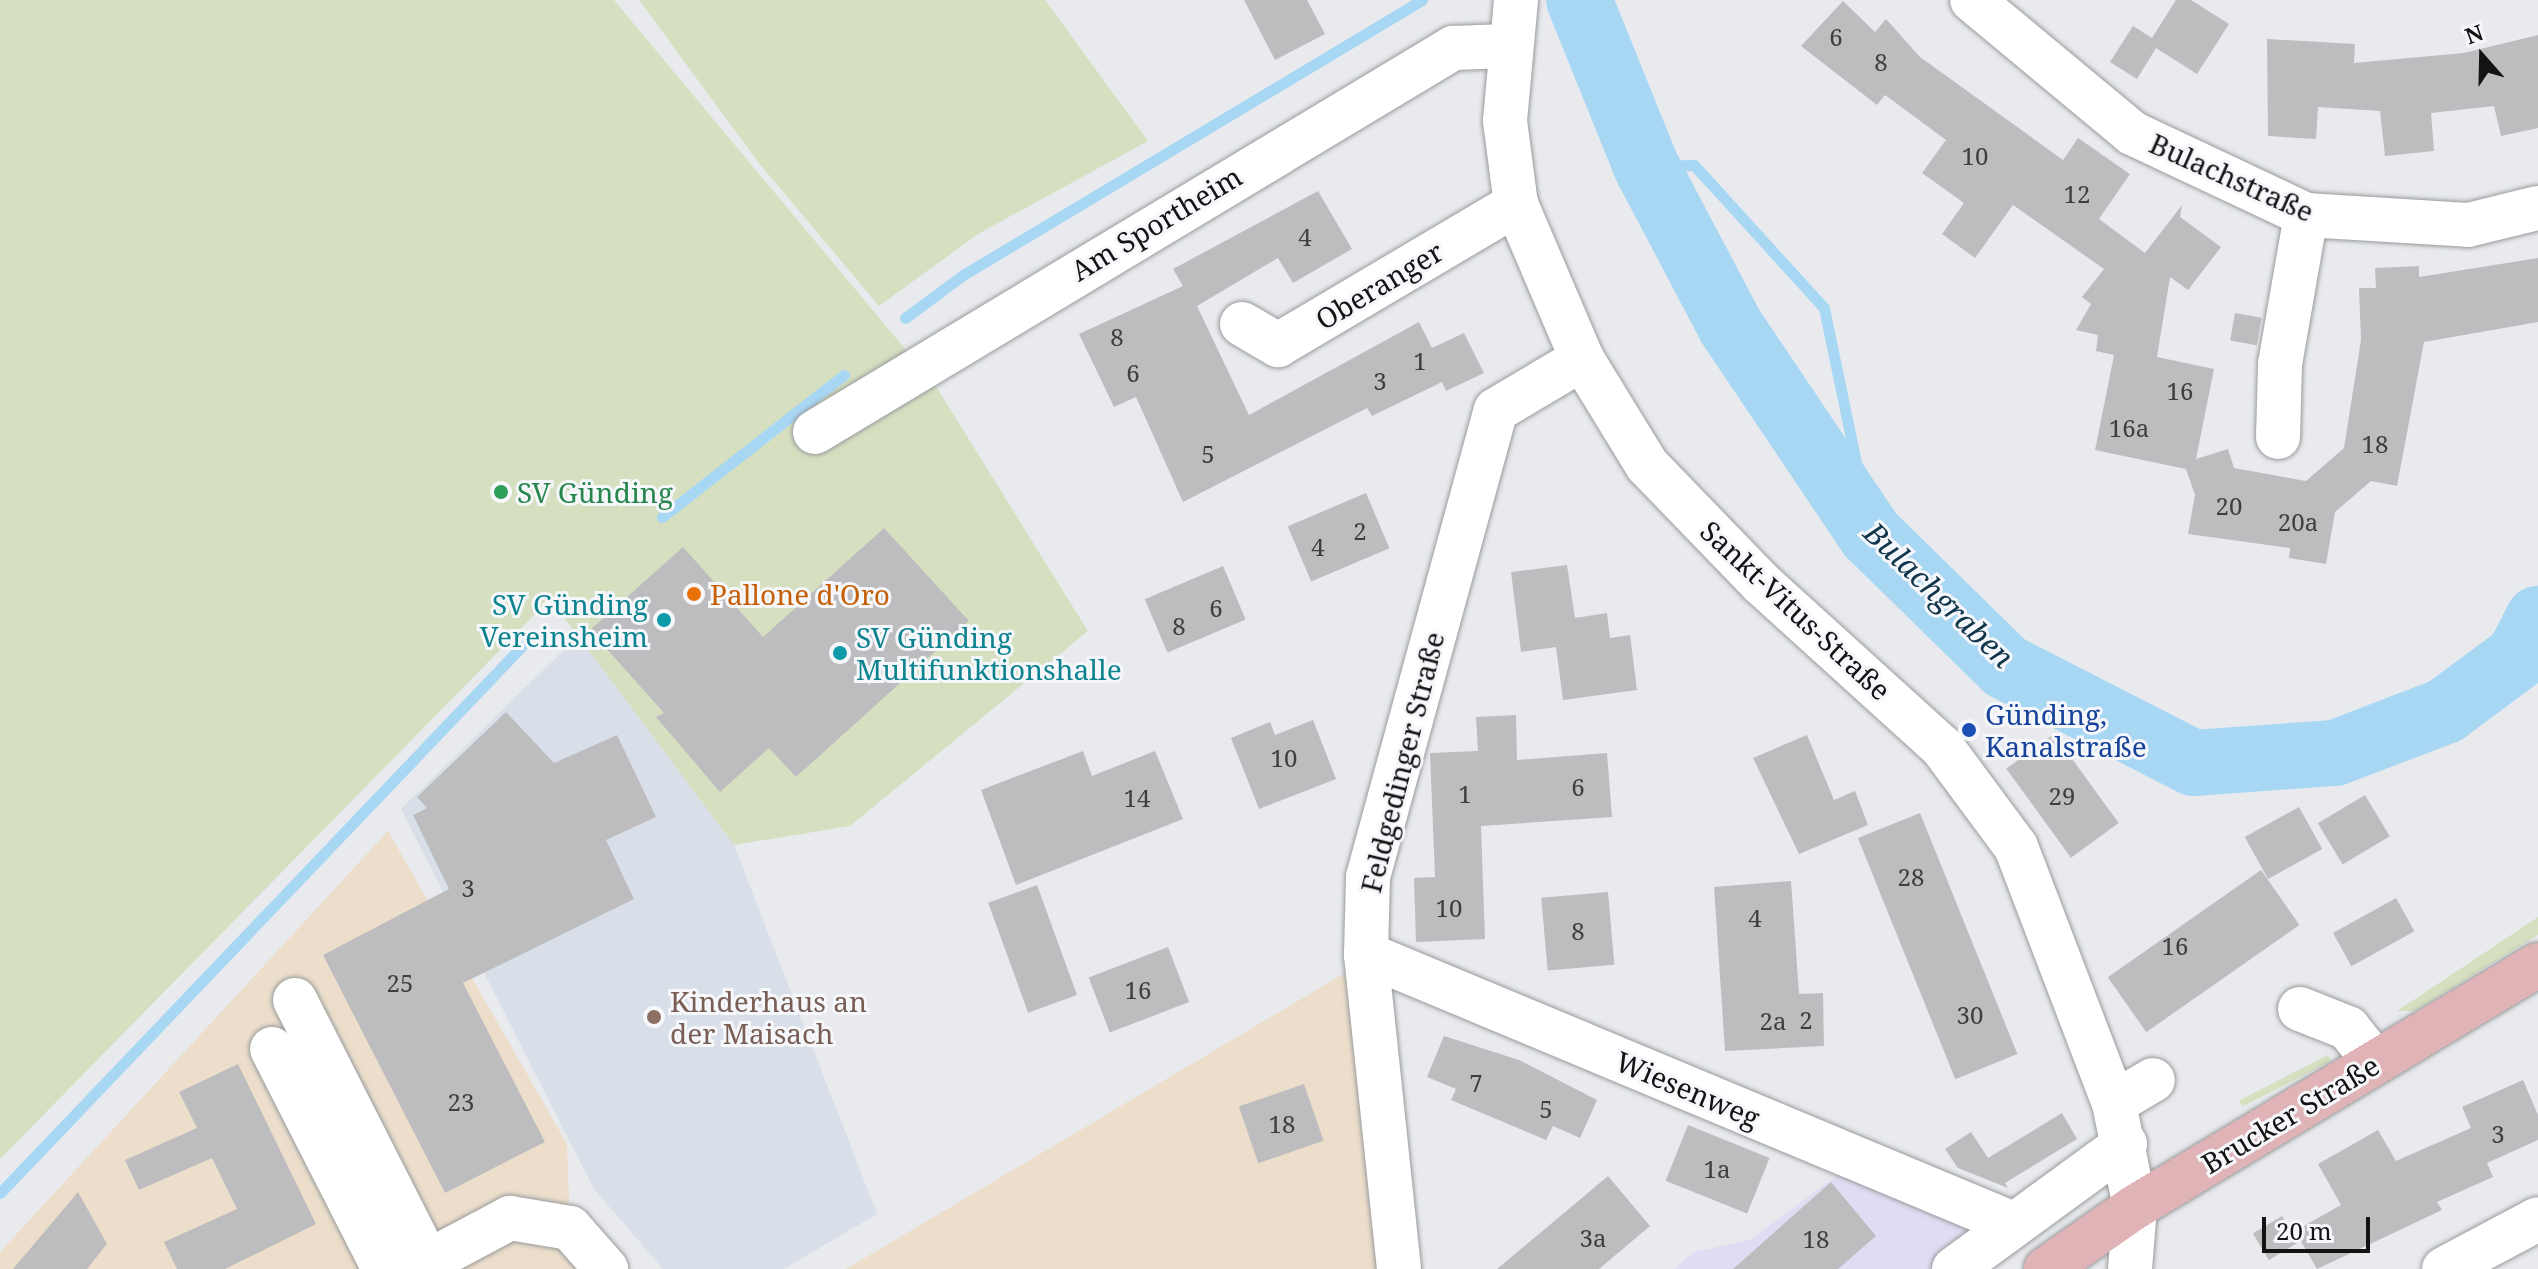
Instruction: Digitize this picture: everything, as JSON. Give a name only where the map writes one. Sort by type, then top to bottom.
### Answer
[{"type":"main road","name":"Brucker Straße","points":[[2046,1269],[2135,1207],[2538,965]]},
{"type":"street","name":"Sankt-Vitus-Straße","points":[[1516,0],[1507,46],[1505,121],[1516,204],[1582,359],[1647,465],[1761,583],[1942,747],[1987,801],[2060,953],[2120,1124],[2135,1207],[2130,1269]]},
{"type":"street","name":"Bulachstraße","points":[[1972,0],[2132,133],[2306,215],[2468,225],[2538,208]]},
{"type":"street","name":"Am Sportheim","points":[[815,432],[1453,48],[1507,46]]},
{"type":"street","name":"Oberanger","points":[[1242,324],[1278,345],[1516,204]]},
{"type":"street","points":[[2278,437],[2280,364],[2306,215]]},
{"type":"street","name":"Feldgedinger Straße","points":[[1399,1269],[1366,954],[1368,877],[1496,410],[1582,359]]},
{"type":"street","name":"Wiesenweg","points":[[1366,954],[2011,1223]]},
{"type":"street","points":[[295,1000],[421,1265],[510,1218],[570,1228],[606,1269]]},
{"type":"street","points":[[2300,1009],[2348,1028],[2375,1062]]},
{"type":"street","points":[[272,1049],[384,1269]]},
{"type":"street","points":[[1954,1269],[2011,1223],[2120,1124],[2153,1080]]},
{"type":"street","points":[[2444,1269],[2538,1219]]},
{"type":"shaded area","name":"Kinderhaus an der Maisach","points":[[578,636],[734,845],[877,1214],[784,1269],[663,1269],[594,1189],[401,809]]},
{"type":"shaded area","points":[[388,831],[567,1144],[570,1228],[606,1269],[0,1269],[0,1252]]},
{"type":"shaded area","points":[[1367,960],[1388,1269],[846,1269]]},
{"type":"shaded area","points":[[1847,1168],[1987,1227],[1935,1269],[1674,1269],[1694,1252],[1750,1240]]},
{"type":"green space","name":"SV Günding","points":[[0,0],[614,0],[935,385],[1088,631],[850,826],[734,845],[550,599],[0,1159]]},
{"type":"green space","points":[[639,0],[1045,0],[1148,141],[978,234],[879,306],[758,162]]},
{"type":"green space","points":[[2538,917],[2538,935],[2415,1011],[2397,1011]]},
{"type":"green space","points":[[2328,1055],[2331,1061],[2242,1107],[2239,1100]]},
{"type":"building","points":[[1244,0],[1307,0],[1325,34],[1275,60]]},
{"type":"building","points":[[2176,0],[2191,0],[2229,24],[2197,74],[2156,48],[2137,79],[2110,62],[2133,26],[2152,38]]},
{"type":"building","points":[[1843,1],[1875,32],[1886,19],[1920,57],[2063,160],[2078,138],[2130,174],[2099,219],[2145,253],[2182,205],[2180,217],[2221,247],[2188,290],[2170,277],[2157,357],[2214,369],[2196,459],[2228,449],[2234,468],[2306,481],[2344,448],[2361,340],[2359,288],[2376,288],[2375,268],[2419,266],[2419,277],[2538,258],[2538,322],[2424,342],[2397,486],[2371,481],[2335,512],[2326,564],[2289,558],[2290,548],[2188,534],[2195,495],[2186,469],[2095,450],[2114,355],[2096,351],[2098,335],[2076,330],[2091,304],[2082,297],[2104,269],[2013,205],[1975,258],[1942,234],[1964,203],[1922,173],[1946,140],[1885,95],[1877,105],[1801,46]]},
{"type":"building","points":[[2538,35],[2538,128],[2501,136],[2494,106],[2431,113],[2434,151],[2385,156],[2380,111],[2318,107],[2316,139],[2268,136],[2267,39],[2355,44],[2354,63],[2464,53]]},
{"type":"building","points":[[1318,191],[1352,249],[1293,283],[1278,258],[1197,306],[1249,415],[1419,322],[1432,348],[1464,333],[1484,373],[1446,391],[1442,382],[1372,416],[1367,408],[1183,502],[1136,397],[1114,407],[1079,334],[1183,286],[1173,269]]},
{"type":"building","points":[[2235,313],[2262,318],[2257,345],[2230,341]]},
{"type":"building","points":[[1366,493],[1389,548],[1311,581],[1288,526]]},
{"type":"building","points":[[884,528],[969,621],[796,777],[769,748],[720,792],[656,717],[664,713],[590,630],[683,547],[763,637]]},
{"type":"building","points":[[1567,565],[1575,618],[1607,613],[1610,638],[1630,635],[1637,690],[1563,700],[1556,647],[1521,652],[1511,572]]},
{"type":"building","points":[[1223,566],[1246,619],[1167,653],[1145,599]]},
{"type":"building","points":[[506,712],[554,763],[617,735],[656,817],[606,840],[634,899],[463,983],[545,1142],[445,1193],[323,955],[449,889],[413,815],[427,808],[417,797]]},
{"type":"building","points":[[1516,715],[1517,760],[1607,753],[1612,817],[1481,826],[1485,939],[1416,942],[1414,878],[1435,877],[1430,753],[1478,751],[1476,717]]},
{"type":"building","points":[[1313,720],[1336,779],[1259,809],[1231,738],[1270,722],[1275,735]]},
{"type":"building","points":[[2054,734],[2119,823],[2071,858],[2006,769]]},
{"type":"building","points":[[1807,735],[1834,800],[1855,791],[1868,825],[1799,854],[1753,758]]},
{"type":"building","points":[[1083,751],[1092,776],[1155,751],[1183,819],[1016,885],[981,790]]},
{"type":"building","points":[[2365,795],[2390,836],[2343,864],[2318,823]]},
{"type":"building","points":[[2299,807],[2322,849],[2268,879],[2245,837]]},
{"type":"building","points":[[1920,813],[2017,1054],[1955,1079],[1858,838]]},
{"type":"building","points":[[2261,870],[2299,925],[2146,1032],[2108,977]]},
{"type":"building","points":[[1791,881],[1799,994],[1823,993],[1824,1046],[1725,1051],[1714,887]]},
{"type":"building","points":[[1037,885],[1077,995],[1028,1013],[988,903]]},
{"type":"building","points":[[1608,892],[1614,965],[1548,971],[1541,898]]},
{"type":"building","points":[[2396,898],[2414,931],[2351,966],[2333,933]]},
{"type":"building","points":[[1168,947],[1189,1002],[1110,1033],[1089,977]]},
{"type":"building","points":[[1444,1036],[1519,1060],[1597,1100],[1580,1138],[1553,1126],[1546,1140],[1451,1100],[1456,1089],[1427,1077]]},
{"type":"building","points":[[238,1064],[316,1224],[225,1269],[177,1269],[164,1242],[237,1209],[212,1158],[139,1190],[125,1160],[197,1128],[179,1092]]},
{"type":"building","points":[[2523,1080],[2538,1115],[2538,1140],[2487,1163],[2493,1177],[2437,1202],[2442,1210],[2317,1269],[2295,1231],[2341,1205],[2318,1164],[2378,1130],[2396,1161],[2471,1128],[2462,1107]]},
{"type":"building","points":[[1304,1084],[1324,1141],[1258,1163],[1239,1106]]},
{"type":"building","points":[[2062,1113],[2077,1139],[2005,1183],[2008,1188],[1958,1168],[1945,1149],[1971,1132],[1988,1158]]},
{"type":"building","points":[[1688,1125],[1770,1158],[1747,1214],[1666,1181]]},
{"type":"building","points":[[1608,1176],[1650,1226],[1599,1269],[1497,1269]]},
{"type":"building","points":[[1831,1182],[1876,1236],[1838,1269],[1733,1269]]},
{"type":"building","points":[[78,1192],[107,1244],[87,1269],[13,1269]]},
{"type":"building","points":[[2282,1216],[2298,1243],[2269,1260],[2253,1234]]},
{"type":"waterway","points":[[905,318],[963,275],[1422,0]]},
{"type":"waterway","name":"Bulachgraben","points":[[1579,0],[1646,166],[1731,327],[1871,535],[2006,667],[2194,763],[2335,753],[2445,711],[2519,656],[2538,619]]},
{"type":"waterway","points":[[1646,166],[1694,165],[1824,308],[1871,535]]},
{"type":"waterway","points":[[662,517],[844,375]]},
{"type":"waterway","points":[[0,1193],[521,647]]},
{"type":"place","name":"SV Günding","points":[[501,492]]},
{"type":"place","name":"Pallone d'Oro","points":[[694,594]]},
{"type":"place","name":"SV Günding Vereinsheim","points":[[664,620]]},
{"type":"place","name":"SV Günding Multifunktionshalle","points":[[840,653]]},
{"type":"place","name":"Günding, Kanalstraße","points":[[1969,730]]},
{"type":"place","name":"Kinderhaus an der Maisach","points":[[654,1017]]}]
